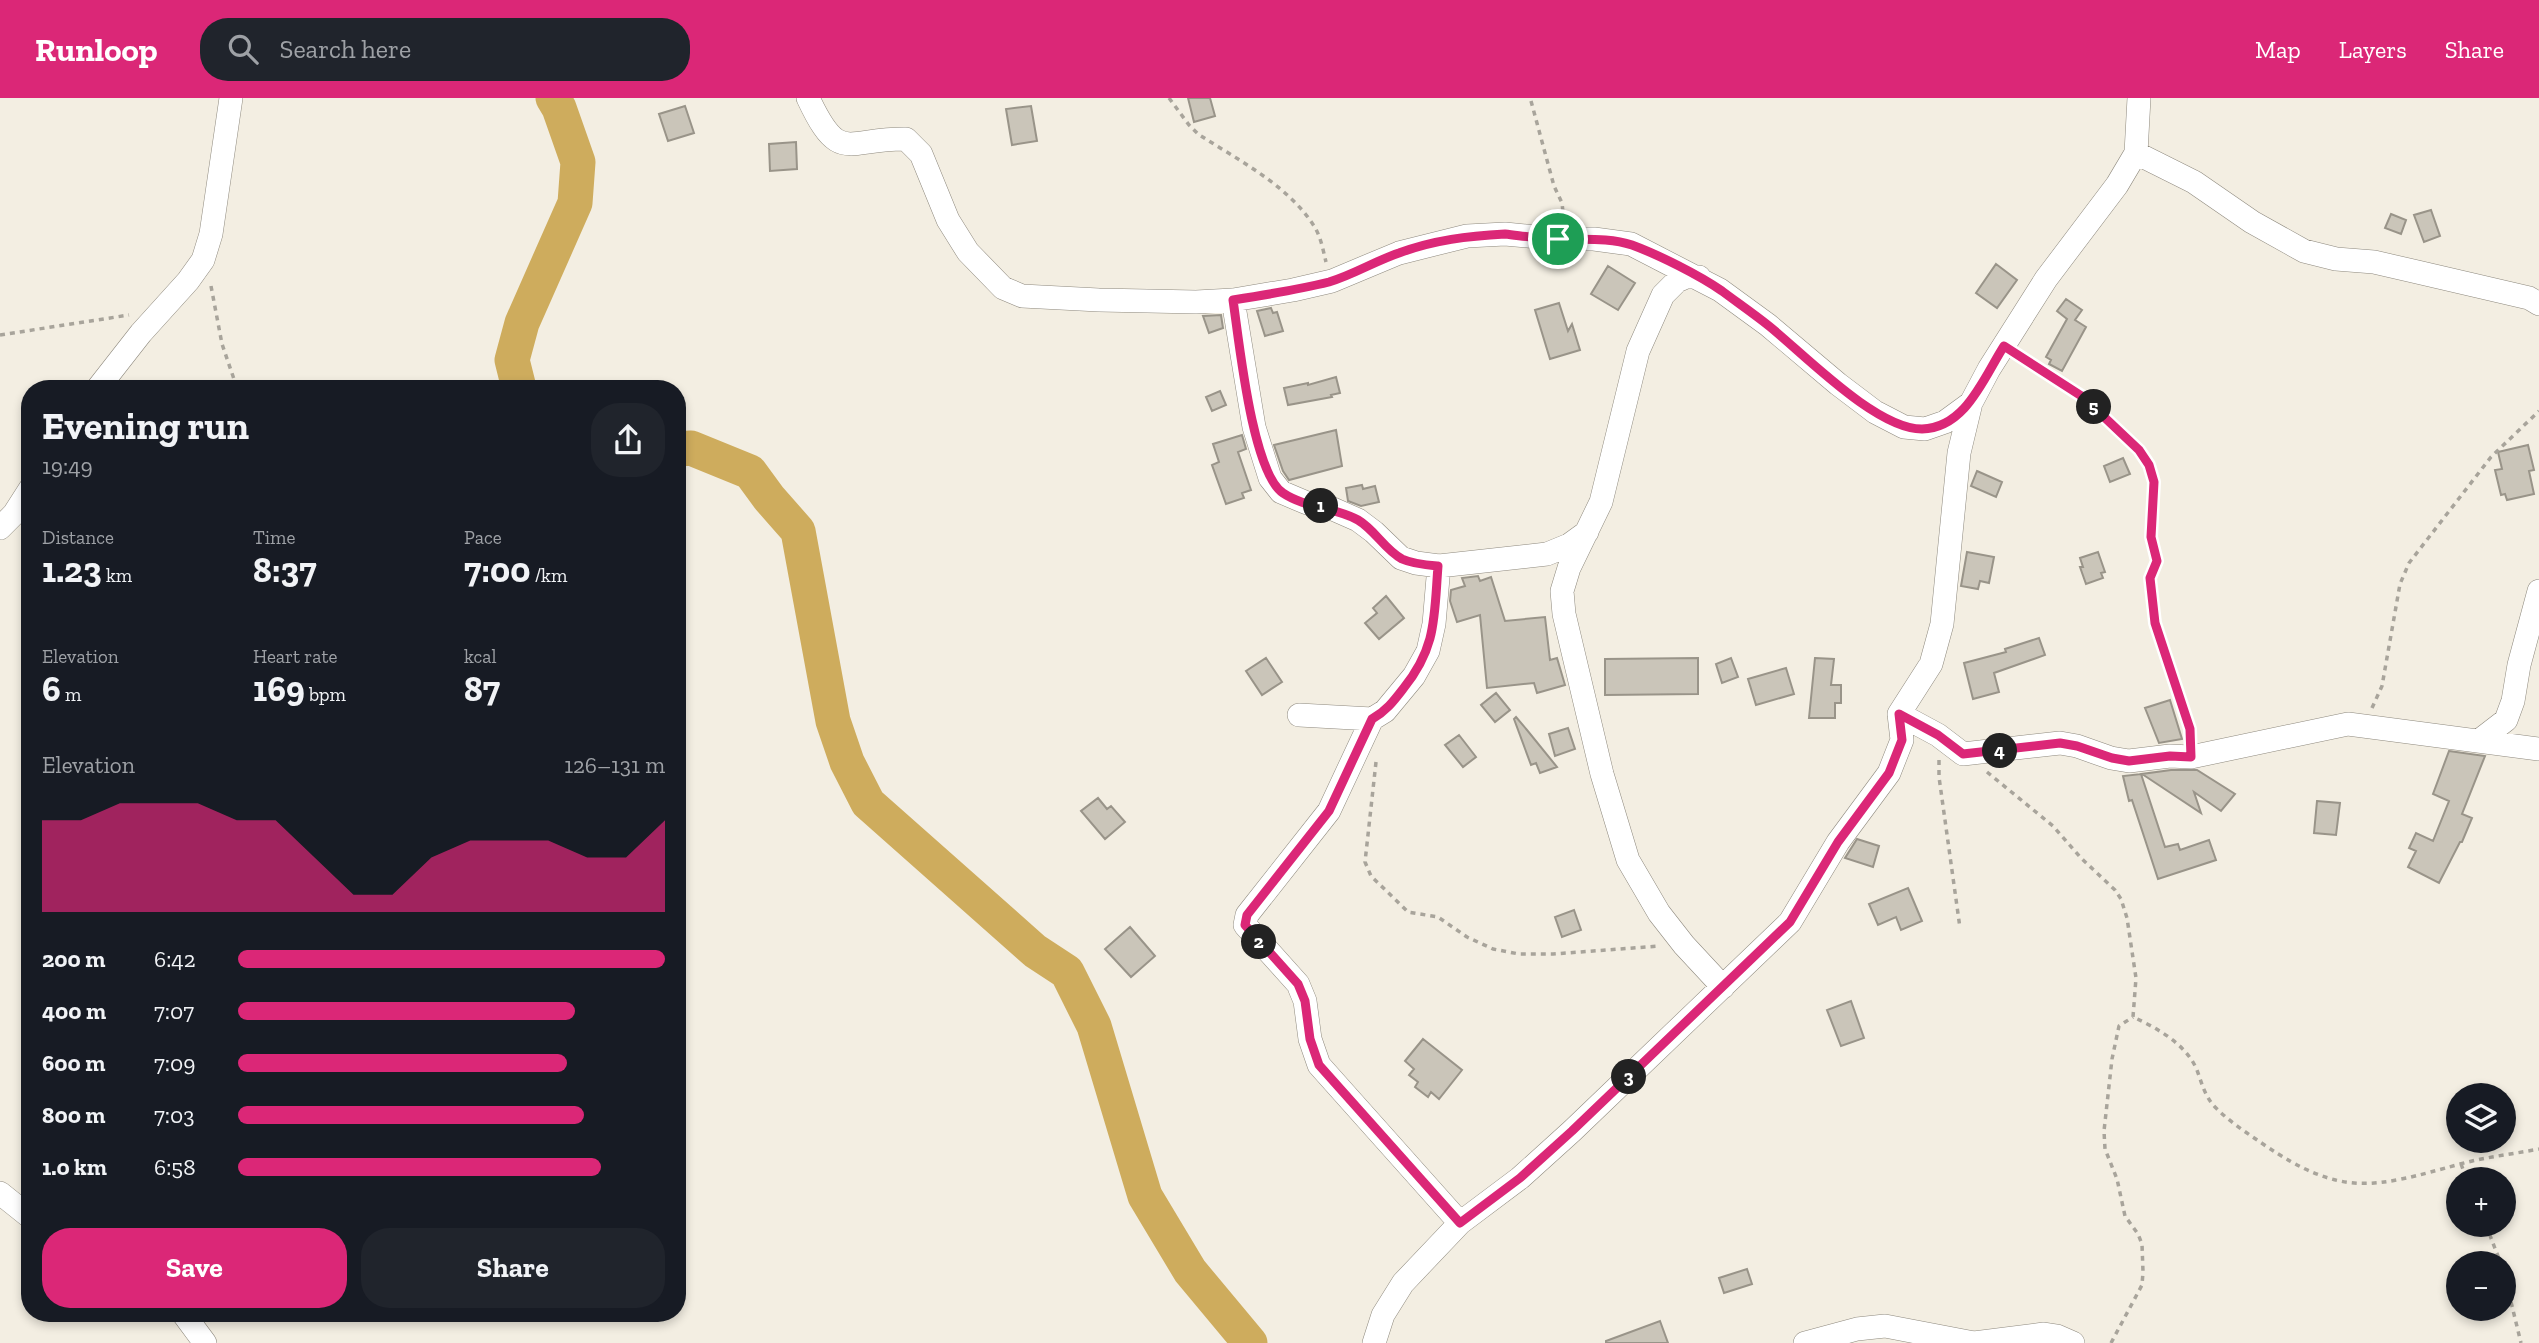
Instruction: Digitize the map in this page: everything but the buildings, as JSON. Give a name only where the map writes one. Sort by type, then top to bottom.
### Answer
[{"type":"street","points":[[104,380],[203,260],[215,208],[231,98]]},
{"type":"street","points":[[808,98],[819,121],[835,141],[852,145],[905,139],[912,144],[922,154],[948,220],[968,253],[1003,288],[1022,296],[1196,302],[1233,300],[1332,281],[1399,253],[1467,236],[1505,234],[1594,239],[1631,244],[1699,277],[1768,325],[1865,405],[1904,427],[1925,429],[1945,422],[1971,403]]},
{"type":"street","points":[[1374,1343],[1383,1315],[1403,1283],[1460,1223],[1520,1178],[1572,1131],[1790,922],[1838,842],[1889,773],[1902,740],[1899,714],[1931,664],[1942,624],[1959,453],[1971,403],[2046,279],[2117,185],[2136,153],[2140,98]]},
{"type":"street","points":[[2136,153],[2194,181],[2252,222],[2304,251],[2336,259],[2374,262],[2529,298],[2539,304]]},
{"type":"street","points":[[1699,277],[1686,278],[1670,288],[1663,295],[1648,328],[1632,371],[1601,502],[1562,591],[1564,614],[1602,774],[1628,860],[1659,913],[1723,987]]},
{"type":"street","points":[[1233,300],[1254,426],[1262,456],[1281,492],[1358,520],[1401,558],[1416,564],[1438,566],[1547,554],[1569,545],[1587,532]]},
{"type":"street","points":[[0,528],[21,503]]},
{"type":"street","points":[[1438,566],[1434,624],[1428,651],[1413,677],[1385,712],[1369,724],[1329,811],[1247,915],[1245,925],[1298,984],[1305,1001],[1310,1039],[1319,1065],[1460,1223]]},
{"type":"street","points":[[2480,740],[2505,720],[2509,711],[2539,592]]},
{"type":"street","points":[[1899,714],[1938,735],[1963,754],[2060,743],[2129,761],[2170,756],[2191,757],[2348,724],[2539,749]]},
{"type":"street","points":[[1299,715],[1369,724]]},
{"type":"street","points":[[0,1193],[21,1210]]},
{"type":"street","points":[[189,1322],[205,1343]]},
{"type":"street","points":[[1805,1343],[1857,1329],[1885,1326],[1974,1343],[2044,1334],[2073,1343]]},
{"type":"path","points":[[1169,98],[1198,134],[1279,188],[1298,207],[1314,226],[1321,240],[1332,281]]},
{"type":"path","points":[[1531,101],[1554,186],[1565,214],[1564,226],[1558,239]]},
{"type":"path","points":[[203,260],[215,298],[222,344],[234,380]]},
{"type":"path","points":[[0,335],[162,311]]},
{"type":"path","points":[[2004,346],[2083,397],[2139,450],[2149,465],[2154,482],[2151,537],[2157,561],[2150,578],[2155,623],[2190,729],[2191,757]]},
{"type":"path","points":[[2348,724],[2367,716],[2376,702],[2400,584],[2409,563],[2491,457],[2539,411]]},
{"type":"path","points":[[1369,724],[1376,773],[1366,869],[1408,912],[1438,917],[1467,937],[1493,948],[1519,954],[1684,945]]},
{"type":"path","points":[[1938,735],[1939,777],[1960,928]]},
{"type":"path","points":[[1963,754],[2053,826],[2121,899],[2127,918],[2136,978],[2133,1017]]},
{"type":"path","points":[[2133,1017],[2160,1029],[2185,1052],[2197,1070],[2210,1100],[2231,1121],[2282,1156],[2322,1177],[2346,1183],[2372,1184],[2405,1180],[2461,1164],[2539,1149]]},
{"type":"path","points":[[2111,1343],[2142,1285],[2142,1244],[2125,1216],[2117,1179],[2106,1153],[2104,1131],[2119,1026],[2133,1017]]},
{"type":"path","points":[[2516,1321],[2521,1343]]},
{"type":"waterway","points":[[517,380],[512,360],[522,323],[575,203],[578,162],[553,98]]},
{"type":"waterway","points":[[686,448],[750,472],[798,531],[833,721],[847,762],[868,803],[1035,951],[1067,972],[1094,1026],[1145,1196],[1190,1271],[1250,1343]]},
{"type":"route","points":[[1505,234],[1558,239],[1594,239],[1631,244],[1699,277],[1768,325],[1875,412],[1904,427],[1925,429],[1958,414],[1971,403],[2004,346],[2083,397],[2114,424],[2139,450],[2149,465],[2154,482],[2151,537],[2157,561],[2150,578],[2155,623],[2190,729],[2191,757],[2170,756],[2129,761],[2060,743],[1963,754],[1938,735],[1899,714],[1902,740],[1889,773],[1838,842],[1790,922],[1572,1131],[1520,1178],[1460,1223],[1319,1065],[1310,1039],[1305,1001],[1298,984],[1245,925],[1247,915],[1329,811],[1372,719],[1385,712],[1413,677],[1428,651],[1434,624],[1438,566],[1416,564],[1401,558],[1358,520],[1333,509],[1290,497],[1281,492],[1270,478],[1254,426],[1233,300],[1332,281],[1399,253],[1435,242],[1467,236],[1505,234]]}]
